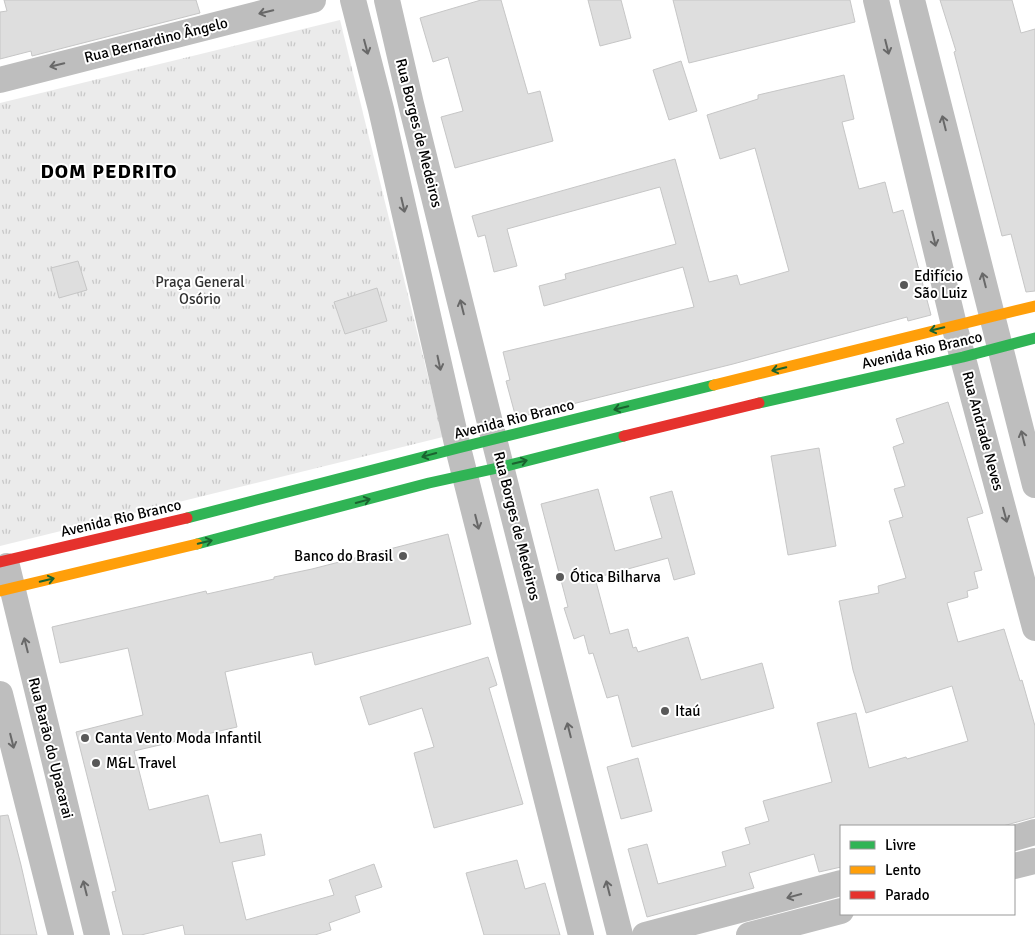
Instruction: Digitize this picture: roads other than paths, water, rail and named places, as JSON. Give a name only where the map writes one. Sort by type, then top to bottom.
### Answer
[{"type":"street","name":"Rua Bernardino Ângelo","points":[[0,80],[313,0]]},
{"type":"street","name":"Rua Borges de Medeiros","points":[[353,0],[381,109],[458,448],[581,935]]},
{"type":"street","name":"Rua Borges de Medeiros","points":[[387,0],[494,440],[620,935]]},
{"type":"street","name":"Rua Andrade Neves","points":[[876,0],[954,324],[1035,628]]},
{"type":"street","points":[[912,0],[1035,485]]},
{"type":"street","points":[[381,109],[411,104]]},
{"type":"street","points":[[926,206],[962,192]]},
{"type":"street","name":"Avenida Rio Branco","points":[[3,561],[248,518],[465,476],[502,467],[954,324],[1035,306]]},
{"type":"street","name":"Avenida Rio Branco","points":[[6,590],[248,518],[458,448],[738,393],[963,357],[1035,338]]},
{"type":"street","name":"Rua Barão do Upacarai","points":[[3,561],[6,590],[97,935]]},
{"type":"street","points":[[493,587],[531,580]]},
{"type":"street","points":[[0,694],[61,935]]},
{"type":"street","points":[[555,832],[592,822]]},
{"type":"street","points":[[1015,838],[1035,832]]},
{"type":"street","points":[[1015,866],[1035,861]]},
{"type":"street","points":[[645,935],[840,883]]},
{"type":"street","points":[[749,935],[840,911]]},
{"type":"place","name":"Edifício São Luiz","points":[[904,285]]},
{"type":"place","name":"Banco do Brasil","points":[[403,556]]},
{"type":"place","name":"Ótica Bilharva","points":[[560,577]]},
{"type":"place","name":"Itaú","points":[[665,711]]},
{"type":"place","name":"Canta Vento Moda Infantil","points":[[85,738]]},
{"type":"place","name":"M&L Travel","points":[[96,763]]},
{"type":"district","name":"DOM PEDRITO","points":[[109,171]]},
{"type":"park label","name":"Praça General Osório","points":[[200,290]]}]
